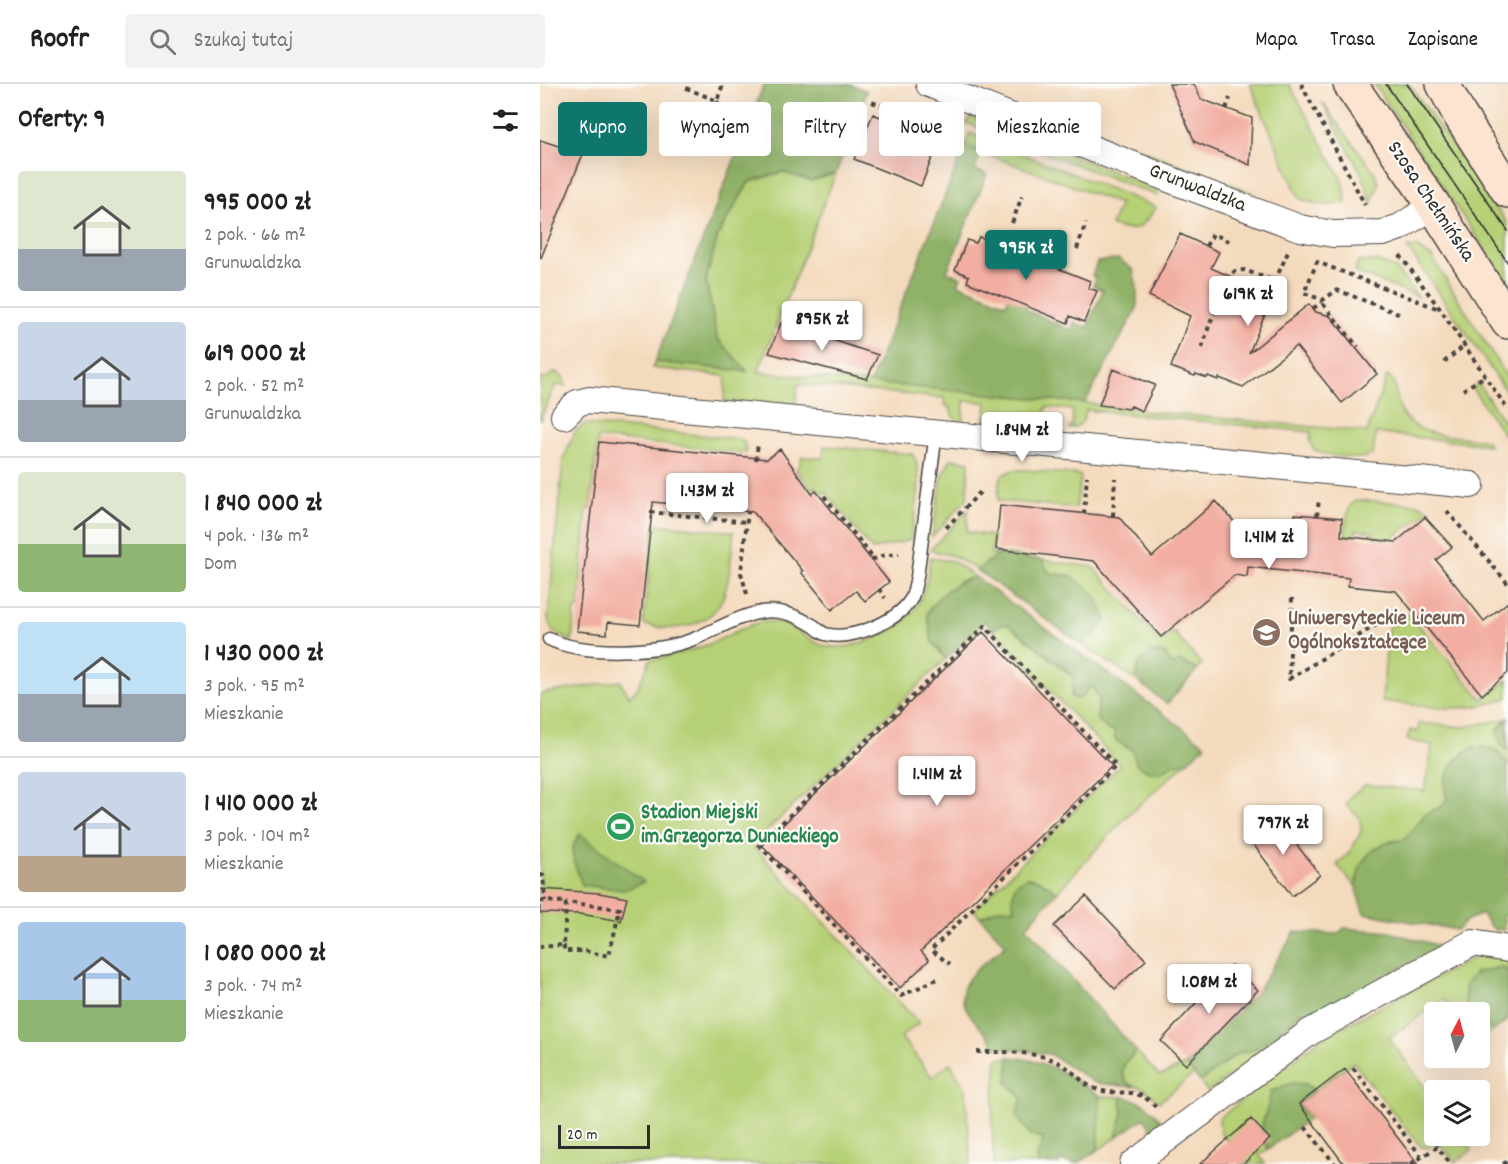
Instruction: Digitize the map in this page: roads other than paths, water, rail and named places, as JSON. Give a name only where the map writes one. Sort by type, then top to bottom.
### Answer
[{"type":"main road","name":"Szosa Chełmińska","points":[[1350,84],[1432,203],[1508,322]]},
{"type":"main road","points":[[1443,84],[1459,114],[1508,191]]},
{"type":"street","name":"Grunwaldzka","points":[[929,84],[1264,216],[1300,228],[1333,234],[1383,234],[1419,215],[1432,203]]},
{"type":"street","points":[[564,416],[577,403],[589,400],[1471,485]]},
{"type":"street","points":[[1133,1164],[1310,1032],[1348,1009],[1472,943],[1508,949]]},
{"type":"lane","points":[[549,639],[574,647],[648,650],[691,640],[757,613],[780,611],[798,617],[824,633],[843,635],[882,624],[897,614],[911,599],[917,577],[936,433]]},
{"type":"tram line","points":[[1386,84],[1508,263]]},
{"type":"tram line","points":[[1407,84],[1508,231]]},
{"type":"place","name":"Uniwersyteckie Liceum Ogólnokształcące","points":[[1267,632]]},
{"type":"place","name":"Stadion Miejski im.Grzegorza Dunieckiego","points":[[620,826]]}]
